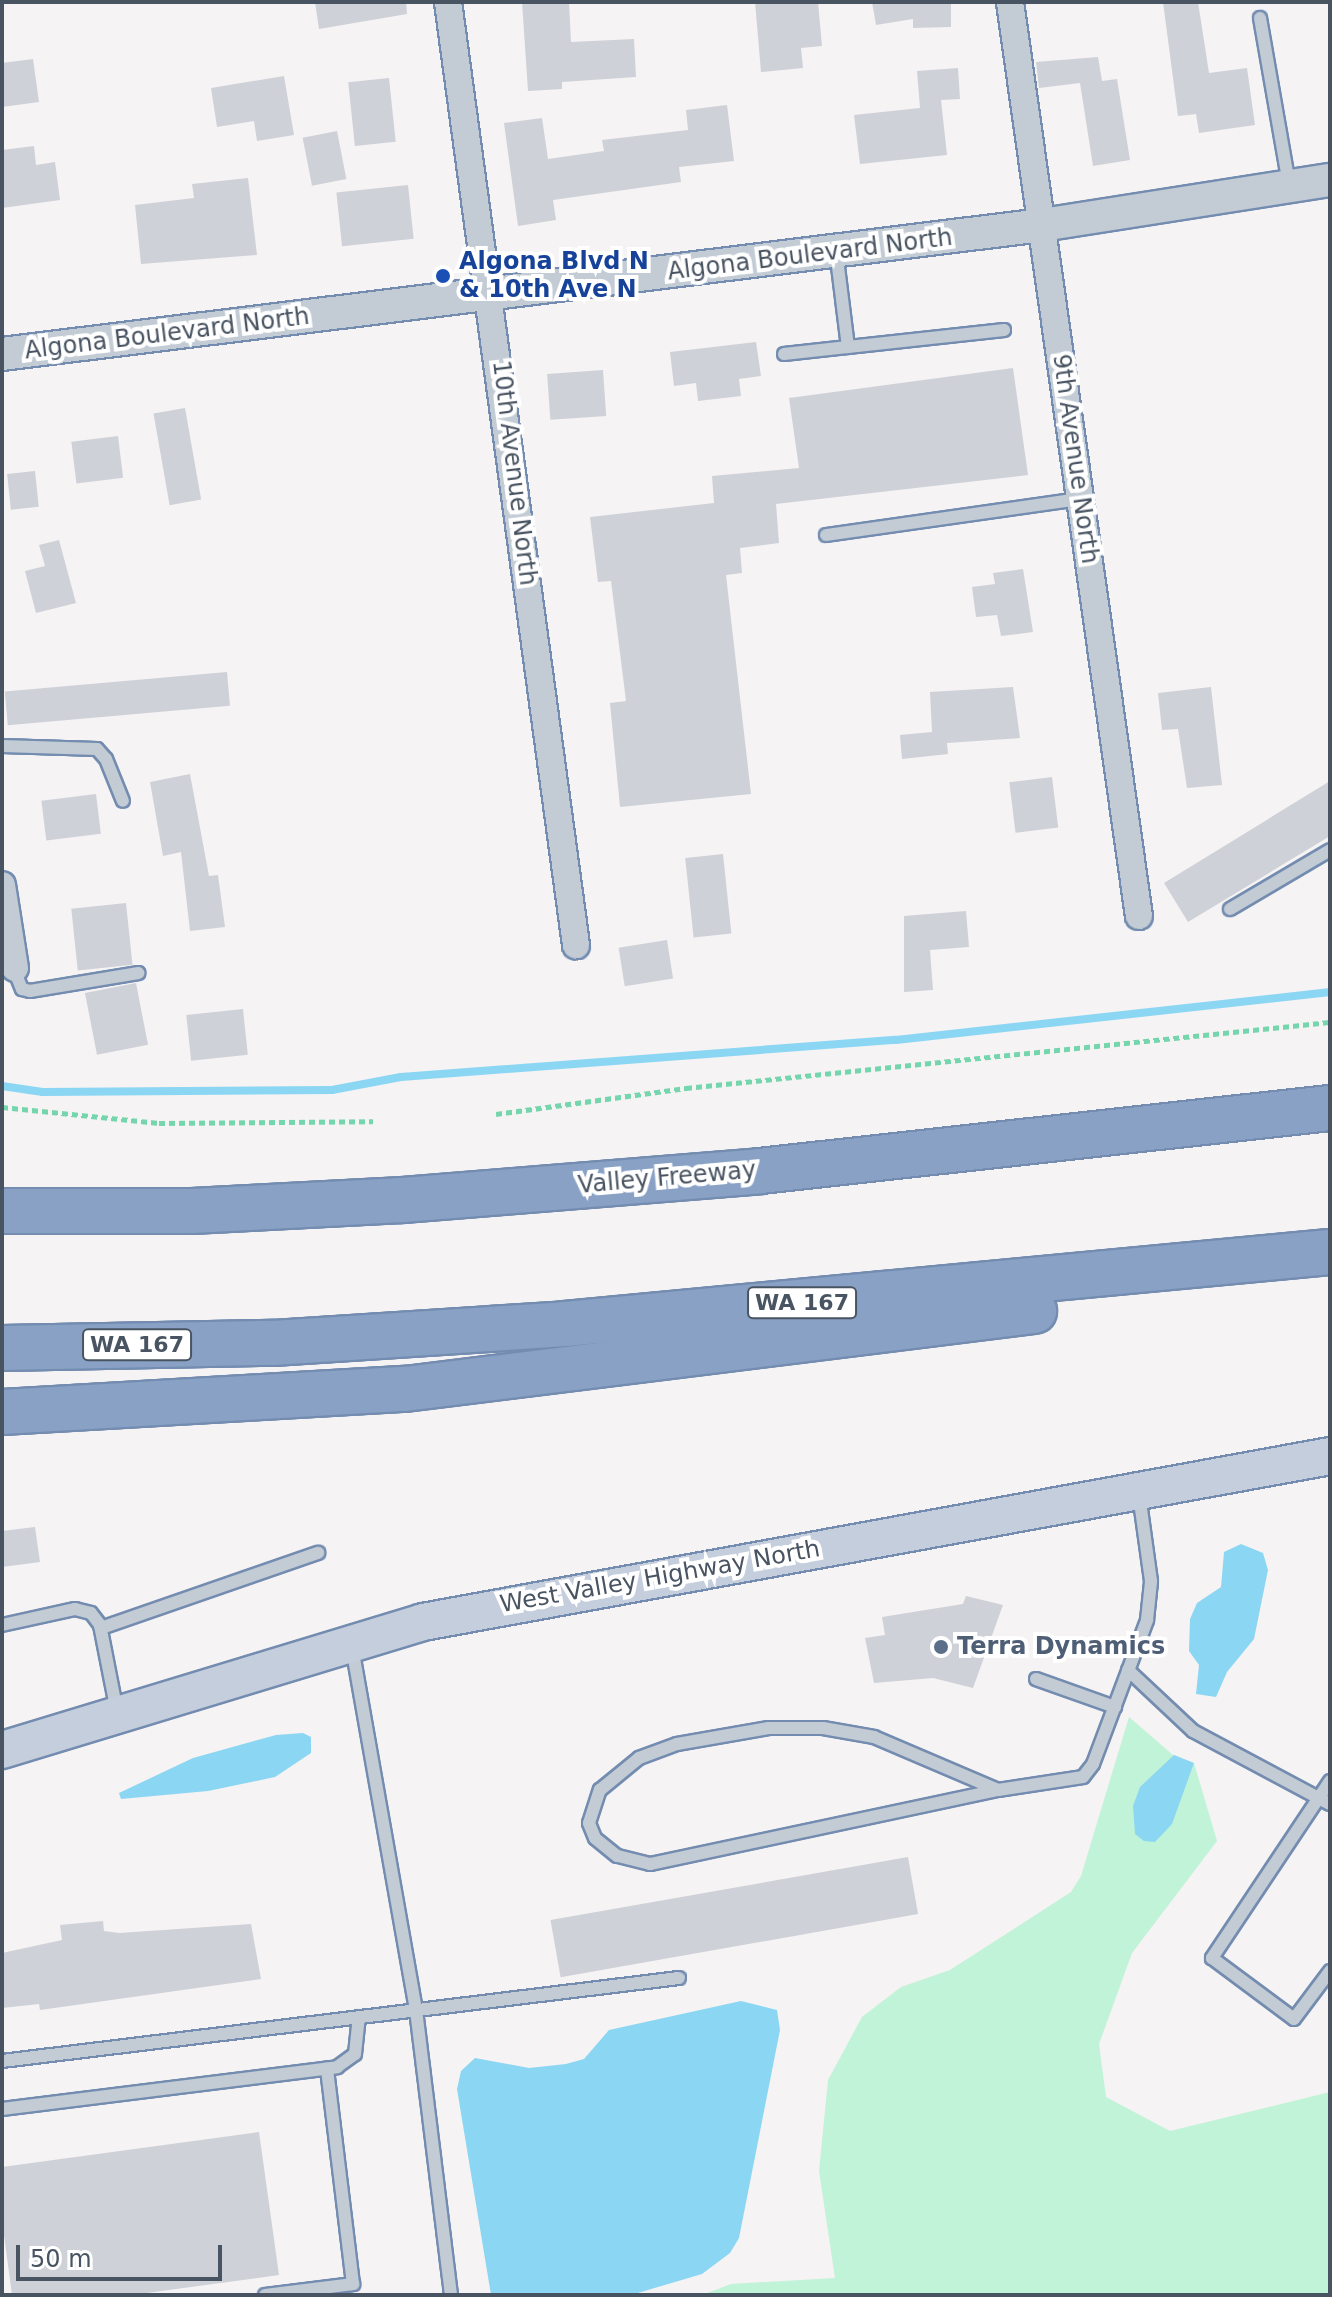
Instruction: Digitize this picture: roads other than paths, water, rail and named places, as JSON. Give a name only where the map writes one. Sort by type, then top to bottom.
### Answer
[{"type":"highway","name":"Valley Freeway","points":[[2,1211],[192,1211],[403,1200],[760,1171],[1330,1108]]},
{"type":"highway","points":[[2,1187],[403,1200]]},
{"type":"highway","name":"WA 167","points":[[2,1348],[273,1343],[488,1329],[1210,1267],[1330,1252]]},
{"type":"highway","points":[[8,1414],[405,1389],[669,1358],[1077,1306],[1210,1267]]},
{"type":"main road","name":"West Valley Highway North","points":[[2,1750],[351,1644],[529,1599],[1330,1456]]},
{"type":"street","name":"10th Avenue North","points":[[448,2],[491,295],[576,945]]},
{"type":"street","name":"9th Avenue North","points":[[1010,2],[1139,916]]},
{"type":"street","name":"Algona Boulevard North","points":[[2,354],[1042,225],[1330,180]]},
{"type":"street","points":[[2,885],[14,966]]},
{"type":"lane","points":[[1260,18],[1289,187]]},
{"type":"lane","points":[[836,251],[848,347]]},
{"type":"lane","points":[[784,354],[1004,330]]},
{"type":"lane","points":[[826,535],[1080,499]]},
{"type":"lane","points":[[2,746],[97,749],[112,770],[123,801]]},
{"type":"lane","points":[[1230,909],[1330,850]]},
{"type":"lane","points":[[14,966],[22,989],[30,991],[139,973]]},
{"type":"lane","points":[[998,1790],[874,1737],[823,1728],[769,1728],[677,1744],[639,1758],[600,1790],[589,1823],[595,1838],[617,1856],[650,1864],[998,1790],[1083,1777],[1093,1764],[1115,1707],[1150,1601],[1138,1491]]},
{"type":"lane","points":[[101,1628],[318,1553]]},
{"type":"lane","points":[[2,1625],[75,1609],[91,1613],[101,1628],[117,1715]]},
{"type":"lane","points":[[351,1644],[416,2010],[451,2295]]},
{"type":"lane","points":[[1128,1670],[1193,1731],[1325,1800]]},
{"type":"lane","points":[[1036,1679],[1115,1707]]},
{"type":"lane","points":[[1330,1781],[1325,1800],[1212,1958],[1294,2019],[1330,1971]]},
{"type":"lane","points":[[2,2061],[679,1978]]},
{"type":"lane","points":[[2,2109],[327,2069],[355,2054],[359,2017]]},
{"type":"lane","points":[[265,2295],[353,2284],[327,2069]]},
{"type":"water","points":[[1241,1544],[1263,1553],[1268,1570],[1254,1639],[1227,1672],[1216,1697],[1196,1694],[1199,1665],[1189,1651],[1190,1619],[1197,1603],[1221,1587],[1224,1552]]},
{"type":"water","points":[[303,1733],[311,1737],[311,1753],[275,1777],[208,1791],[121,1799],[119,1793],[193,1758],[276,1735]]},
{"type":"water","points":[[1174,1755],[1194,1763],[1172,1824],[1155,1842],[1144,1841],[1135,1834],[1133,1806],[1140,1787]]},
{"type":"water","points":[[741,2001],[777,2010],[780,2030],[739,2238],[730,2253],[702,2274],[631,2295],[491,2295],[457,2089],[461,2071],[475,2058],[529,2068],[566,2064],[584,2059],[609,2030]]},
{"type":"waterway","points":[[2,1086],[43,1092],[332,1090],[401,1077],[896,1040],[1330,992]]},
{"type":"place","name":"Algona Blvd N & 10th Ave N","points":[[443,276]]},
{"type":"place","name":"Terra Dynamics","points":[[941,1647]]}]
